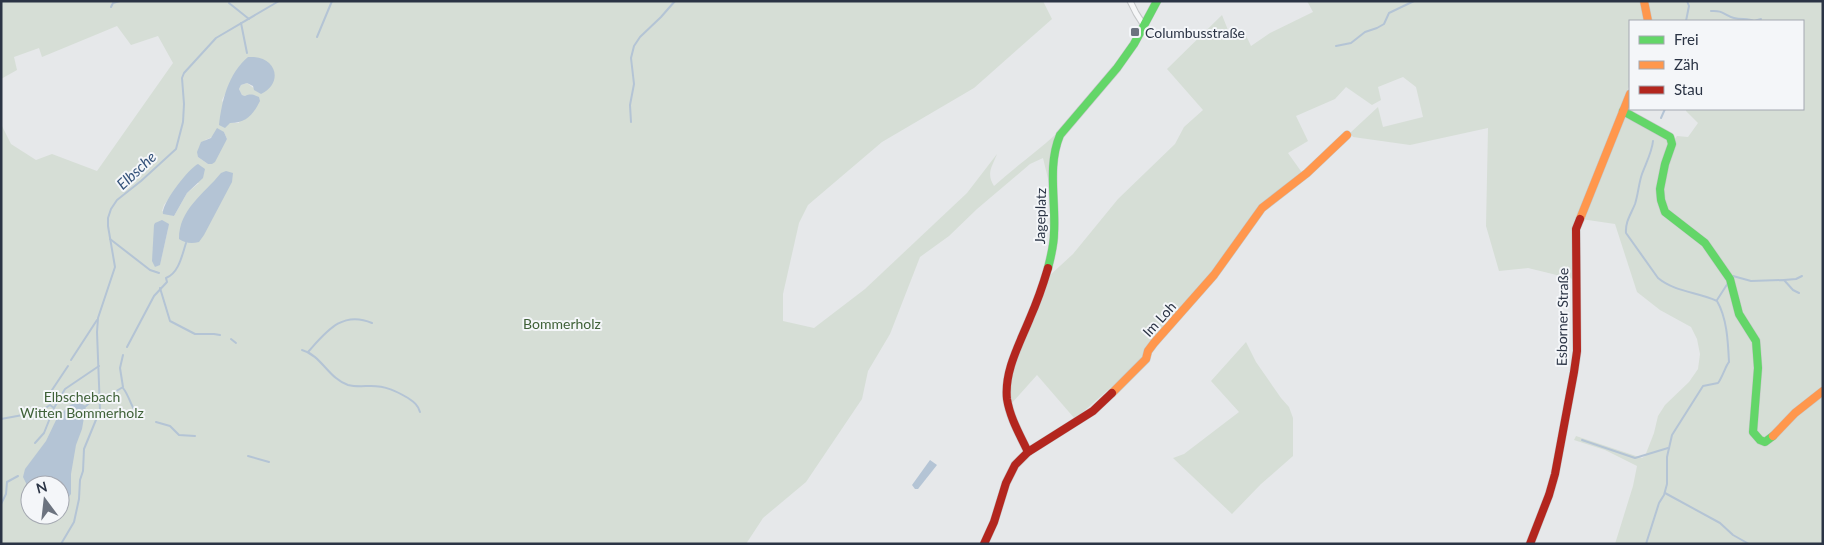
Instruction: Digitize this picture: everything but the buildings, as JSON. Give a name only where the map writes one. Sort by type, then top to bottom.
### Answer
[{"type":"street","points":[[1130,1],[1144,24]]},
{"type":"street","name":"Jageplatz","points":[[1028,452],[1009,409],[1007,394],[1009,372],[1044,282],[1053,246],[1055,147],[1060,135],[1122,62],[1134,44],[1156,1]]},
{"type":"street","points":[[1644,1],[1648,20]]},
{"type":"street","name":"Esborner Straße","points":[[1530,544],[1555,474],[1575,365],[1577,351],[1576,228],[1629,96]]},
{"type":"street","points":[[1623,111],[1664,132],[1670,138],[1672,144],[1665,164],[1660,189],[1665,212],[1705,243],[1730,279],[1739,314],[1756,341],[1758,368],[1753,432],[1760,440],[1765,442],[1771,440],[1776,432],[1804,404],[1823,391]]},
{"type":"street","name":"Im Loh","points":[[984,544],[994,522],[1006,483],[1015,465],[1028,452],[1094,411],[1146,359],[1148,351],[1154,343],[1214,275],[1262,208],[1306,173],[1347,135]]},
{"type":"green space","name":"Bommerholz","points":[[1,1],[1043,1],[1052,19],[974,88],[882,142],[808,205],[799,223],[783,294],[783,321],[814,328],[865,289],[967,193],[997,154],[990,174],[994,186],[1055,135],[1052,152],[1051,214],[1049,183],[1043,158],[1030,164],[977,209],[949,236],[920,257],[890,334],[868,371],[862,399],[806,482],[763,518],[746,544],[1,544],[1,124],[11,144],[36,160],[52,154],[97,171],[173,63],[158,36],[131,45],[117,26],[42,57],[39,48],[14,57],[17,70],[1,79]],"holes":[[[241,64],[261,94],[247,83],[241,85],[239,89],[242,95],[245,96],[239,123],[230,123],[222,100]],[[224,132],[227,139],[208,164],[198,157],[205,140]],[[182,181],[199,183],[187,193],[174,216],[162,211],[164,205]],[[154,225],[168,229],[160,264],[155,267]]]},
{"type":"green space","points":[[1307,1],[1641,1],[1644,20],[1629,20],[1629,87],[1573,229],[1573,279],[1528,268],[1499,271],[1486,226],[1488,128],[1410,145],[1353,137],[1350,133],[1378,107],[1383,127],[1423,117],[1416,87],[1403,77],[1378,87],[1381,100],[1372,105],[1346,87],[1335,99],[1296,116],[1308,141],[1288,153],[1303,174],[1280,190],[1142,360],[1075,419],[1037,375],[1011,404],[1011,374],[1048,277],[1073,254],[1118,199],[1175,144],[1184,127],[1203,110],[1167,69],[1222,15],[1230,35],[1243,29],[1251,46],[1270,33],[1313,12]]},
{"type":"green space","points":[[1647,1],[1823,1],[1823,544],[1615,544],[1633,486],[1637,466],[1605,450],[1574,440],[1576,436],[1642,458],[1645,456],[1654,433],[1658,416],[1665,405],[1689,382],[1698,369],[1700,354],[1697,339],[1691,327],[1660,310],[1637,292],[1615,224],[1581,219],[1625,114],[1657,130],[1670,145],[1677,136],[1688,137],[1698,123],[1686,110],[1804,110],[1804,20],[1650,20]]},
{"type":"green space","points":[[1246,342],[1256,362],[1289,407],[1293,418],[1293,456],[1261,484],[1232,514],[1173,458],[1184,454],[1239,412],[1211,381]]},
{"type":"water","points":[[248,57],[266,60],[271,65],[275,77],[273,83],[261,94],[247,83],[241,85],[239,89],[242,95],[254,95],[259,97],[260,101],[255,110],[245,120],[230,123],[225,128],[219,125],[227,88],[235,71]]},
{"type":"water","points":[[217,128],[224,132],[227,139],[215,162],[208,164],[198,157],[197,152],[201,142],[211,138]]},
{"type":"water","points":[[198,164],[205,169],[203,178],[187,193],[174,216],[163,214],[166,203],[176,187],[188,172]]},
{"type":"water","points":[[226,171],[233,173],[232,182],[204,235],[196,243],[188,243],[179,239],[180,228],[188,210],[221,173]]},
{"type":"water","points":[[162,220],[169,224],[160,265],[155,267],[152,261],[154,225]]},
{"type":"water","points":[[78,402],[86,406],[82,429],[76,445],[71,474],[70,495],[70,475],[24,475],[25,469],[46,441],[57,418],[70,405]]},
{"type":"water","points":[[930,460],[937,465],[918,489],[915,489],[912,485]]},
{"type":"waterway","points":[[111,7],[113,3],[120,1]]},
{"type":"waterway","name":"Elbsche","points":[[61,544],[74,522],[83,471],[84,449],[100,410],[97,332],[98,318],[115,267],[108,226],[111,209],[117,200],[176,149],[183,122],[182,78],[184,73],[216,38],[279,1]]},
{"type":"waterway","points":[[317,37],[332,1]]},
{"type":"waterway","points":[[631,122],[630,105],[634,84],[631,58],[634,46],[640,37],[675,1]]},
{"type":"waterway","points":[[1336,46],[1351,43],[1365,32],[1384,24],[1389,13],[1414,1]]},
{"type":"waterway","points":[[1686,20],[1689,6],[1687,1]]},
{"type":"waterway","points":[[229,3],[249,19]]},
{"type":"waterway","points":[[1711,11],[1721,12],[1737,19],[1749,20]]},
{"type":"waterway","points":[[241,23],[247,53]]},
{"type":"waterway","points":[[1661,118],[1665,110]]},
{"type":"waterway","points":[[1646,544],[1667,484],[1667,457],[1672,435],[1703,386],[1718,383],[1729,362],[1725,322],[1717,301],[1679,289],[1658,278],[1626,233],[1627,222],[1635,204],[1641,177],[1653,141]]},
{"type":"waterway","points":[[110,239],[150,270],[159,273]]},
{"type":"waterway","name":"Elbsche","points":[[127,347],[154,296],[167,282],[166,278],[177,268],[186,243]]},
{"type":"waterway","points":[[1733,276],[1751,281],[1784,280],[1793,290],[1799,293]]},
{"type":"waterway","points":[[1784,280],[1796,279],[1802,276]]},
{"type":"waterway","points":[[1717,300],[1728,283]]},
{"type":"waterway","points":[[160,288],[170,321],[195,334],[220,335]]},
{"type":"waterway","points":[[308,352],[321,337],[343,321],[352,319],[372,323]]},
{"type":"waterway","points":[[71,360],[97,320]]},
{"type":"waterway","points":[[231,339],[236,343]]},
{"type":"waterway","points":[[302,350],[315,357],[341,382],[351,386],[376,386],[391,389],[412,401],[420,412]]},
{"type":"waterway","name":"Elbsche","points":[[100,401],[123,387],[120,368],[123,355]]},
{"type":"waterway","points":[[50,399],[52,390],[68,366]]},
{"type":"waterway","points":[[1,419],[39,412],[50,405],[54,408],[65,389],[99,366]]},
{"type":"waterway","points":[[123,388],[134,409],[143,418]]},
{"type":"waterway","points":[[86,406],[99,394]]},
{"type":"waterway","points":[[35,443],[44,433],[54,408]]},
{"type":"waterway","points":[[156,422],[170,426],[179,435],[195,436]]},
{"type":"waterway","points":[[1582,440],[1635,458],[1668,448]]},
{"type":"waterway","points":[[248,456],[269,462]]},
{"type":"waterway","points":[[1,504],[6,494],[7,482],[18,476]]},
{"type":"waterway","points":[[1665,493],[1720,523],[1733,535],[1749,544]]},
{"type":"traffic: fast","points":[[1048,268],[1054,237],[1054,159],[1060,135],[1117,68],[1134,44],[1157,1]]},
{"type":"traffic: fast","points":[[1623,111],[1670,137],[1672,144],[1665,164],[1660,189],[1665,212],[1705,243],[1730,279],[1739,314],[1756,341],[1758,368],[1753,432],[1760,440],[1765,442],[1773,436]]},
{"type":"traffic: slow","points":[[1644,1],[1648,20]]},
{"type":"traffic: slow","points":[[1580,219],[1629,96]]},
{"type":"traffic: slow","points":[[1112,393],[1146,359],[1148,351],[1154,343],[1214,275],[1262,208],[1307,173],[1347,135]]},
{"type":"traffic: slow","points":[[1773,436],[1795,413],[1823,391]]},
{"type":"traffic: jam","points":[[1530,544],[1555,474],[1574,372],[1577,351],[1576,229],[1580,219]]},
{"type":"traffic: jam","points":[[1028,452],[1010,413],[1007,399],[1008,378],[1010,368],[1048,268]]},
{"type":"traffic: jam","points":[[984,544],[994,522],[1006,483],[1015,465],[1028,452],[1093,411],[1112,393]]},
{"type":"place","name":"Columbusstraße","points":[[1135,32]]},
{"type":"park label","name":"Elbschebach Witten Bommerholz","points":[[82,404]]}]
